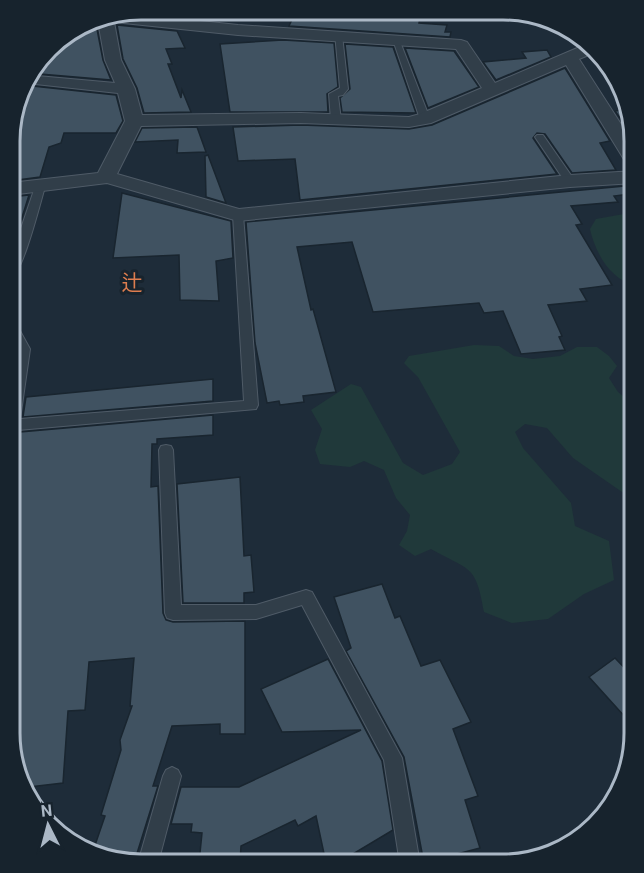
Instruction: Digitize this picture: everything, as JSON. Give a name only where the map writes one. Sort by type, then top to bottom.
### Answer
[{"type":"street","points":[[143,20],[238,30],[461,45],[492,90]]},
{"type":"street","points":[[106,177],[134,121],[126,89],[113,60],[107,25]]},
{"type":"street","points":[[134,121],[409,122],[425,119],[584,51]]},
{"type":"street","points":[[569,57],[624,144]]},
{"type":"street","points":[[37,79],[126,89]]},
{"type":"street","points":[[20,188],[106,177],[238,215],[570,181],[624,178]]},
{"type":"lane","points":[[336,120],[333,94],[340,93],[344,89],[338,35]]},
{"type":"lane","points":[[395,39],[425,119]]},
{"type":"lane","points":[[540,137],[570,181]]},
{"type":"lane","points":[[20,250],[40,187]]},
{"type":"lane","points":[[20,431],[251,405],[238,215]]},
{"type":"lane","points":[[20,342],[24,349],[20,375]]},
{"type":"lane","points":[[166,450],[172,613],[256,612],[306,597],[393,758],[408,854]]},
{"type":"lane","points":[[150,854],[172,776]]},
{"type":"green space","points":[[624,214],[624,281],[611,271],[600,256],[590,229],[596,219]]},
{"type":"green space","points":[[474,345],[499,346],[514,356],[533,359],[560,356],[577,347],[597,347],[609,356],[617,366],[609,378],[624,397],[624,493],[573,458],[547,428],[525,424],[515,432],[523,448],[571,503],[575,526],[609,541],[614,580],[584,594],[548,619],[512,623],[484,612],[478,585],[474,577],[463,566],[431,549],[415,556],[399,545],[407,531],[410,515],[396,498],[384,470],[364,461],[350,467],[320,464],[315,450],[322,429],[311,410],[351,384],[361,387],[403,463],[423,475],[452,464],[460,452],[418,377],[404,363],[409,356]]},
{"type":"building","points":[[292,20],[420,20],[419,23],[447,25],[445,32],[451,32],[450,37],[289,26]]},
{"type":"building","points":[[117,25],[177,31],[185,48],[166,49],[172,64],[168,64],[181,98],[182,90],[191,112],[144,113],[137,88],[123,59]]},
{"type":"building","points":[[97,28],[103,60],[111,80],[40,74],[67,45]]},
{"type":"building","points":[[283,40],[334,43],[338,87],[327,94],[328,112],[230,112],[220,44]]},
{"type":"building","points":[[345,44],[393,47],[416,113],[342,112],[340,98],[350,89]]},
{"type":"building","points":[[405,48],[454,51],[479,87],[428,108]]},
{"type":"building","points":[[547,50],[551,57],[496,80],[483,62],[526,58],[522,52]]},
{"type":"building","points":[[565,68],[610,141],[600,143],[616,170],[572,173],[545,134],[537,133],[533,138],[557,174],[300,200],[295,159],[238,161],[233,127],[301,125],[409,129],[432,125]]},
{"type":"building","points":[[33,86],[116,95],[123,121],[116,133],[64,133],[61,143],[49,147],[40,177],[20,180],[22,117]]},
{"type":"building","points":[[620,110],[622,121],[615,111]]},
{"type":"building","points":[[197,127],[206,152],[177,153],[178,140],[135,142],[142,128]]},
{"type":"building","points":[[208,155],[226,203],[206,197],[205,156]]},
{"type":"building","points":[[624,186],[624,195],[614,196],[618,202],[571,206],[582,224],[576,225],[612,285],[580,289],[587,301],[548,305],[562,336],[559,337],[565,350],[521,354],[503,311],[484,313],[479,303],[373,312],[352,242],[297,247],[311,310],[313,309],[336,392],[303,396],[304,402],[280,405],[279,401],[267,403],[255,343],[246,222]]},
{"type":"building","points":[[122,193],[231,221],[233,258],[216,261],[219,301],[180,300],[179,255],[113,258]]},
{"type":"building","points":[[29,195],[20,224],[20,196]]},
{"type":"building","points":[[213,379],[213,401],[23,417],[26,397]]},
{"type":"building","points":[[213,415],[213,435],[157,439],[157,444],[152,444],[151,487],[158,486],[163,613],[166,620],[173,622],[245,621],[245,734],[220,734],[220,724],[172,726],[153,786],[158,786],[137,854],[95,844],[105,816],[101,815],[121,750],[120,740],[132,706],[130,706],[134,658],[89,662],[85,710],[68,711],[63,783],[32,787],[26,771],[20,732],[20,432]]},
{"type":"building","points":[[240,477],[244,556],[251,555],[254,592],[244,593],[244,603],[183,603],[177,484]]},
{"type":"building","points":[[382,584],[395,618],[400,616],[421,666],[440,660],[471,722],[453,729],[478,796],[465,800],[480,848],[457,854],[422,854],[404,757],[346,651],[351,648],[334,597]]},
{"type":"building","points":[[615,658],[624,667],[624,716],[589,677]]},
{"type":"building","points":[[328,659],[382,761],[393,830],[353,854],[324,854],[316,816],[298,826],[295,820],[241,846],[241,854],[200,854],[202,833],[191,832],[192,824],[171,824],[181,787],[239,787],[361,730],[282,732],[261,689]]},
{"type":"district","name":"辻","points":[[132,283]]}]
